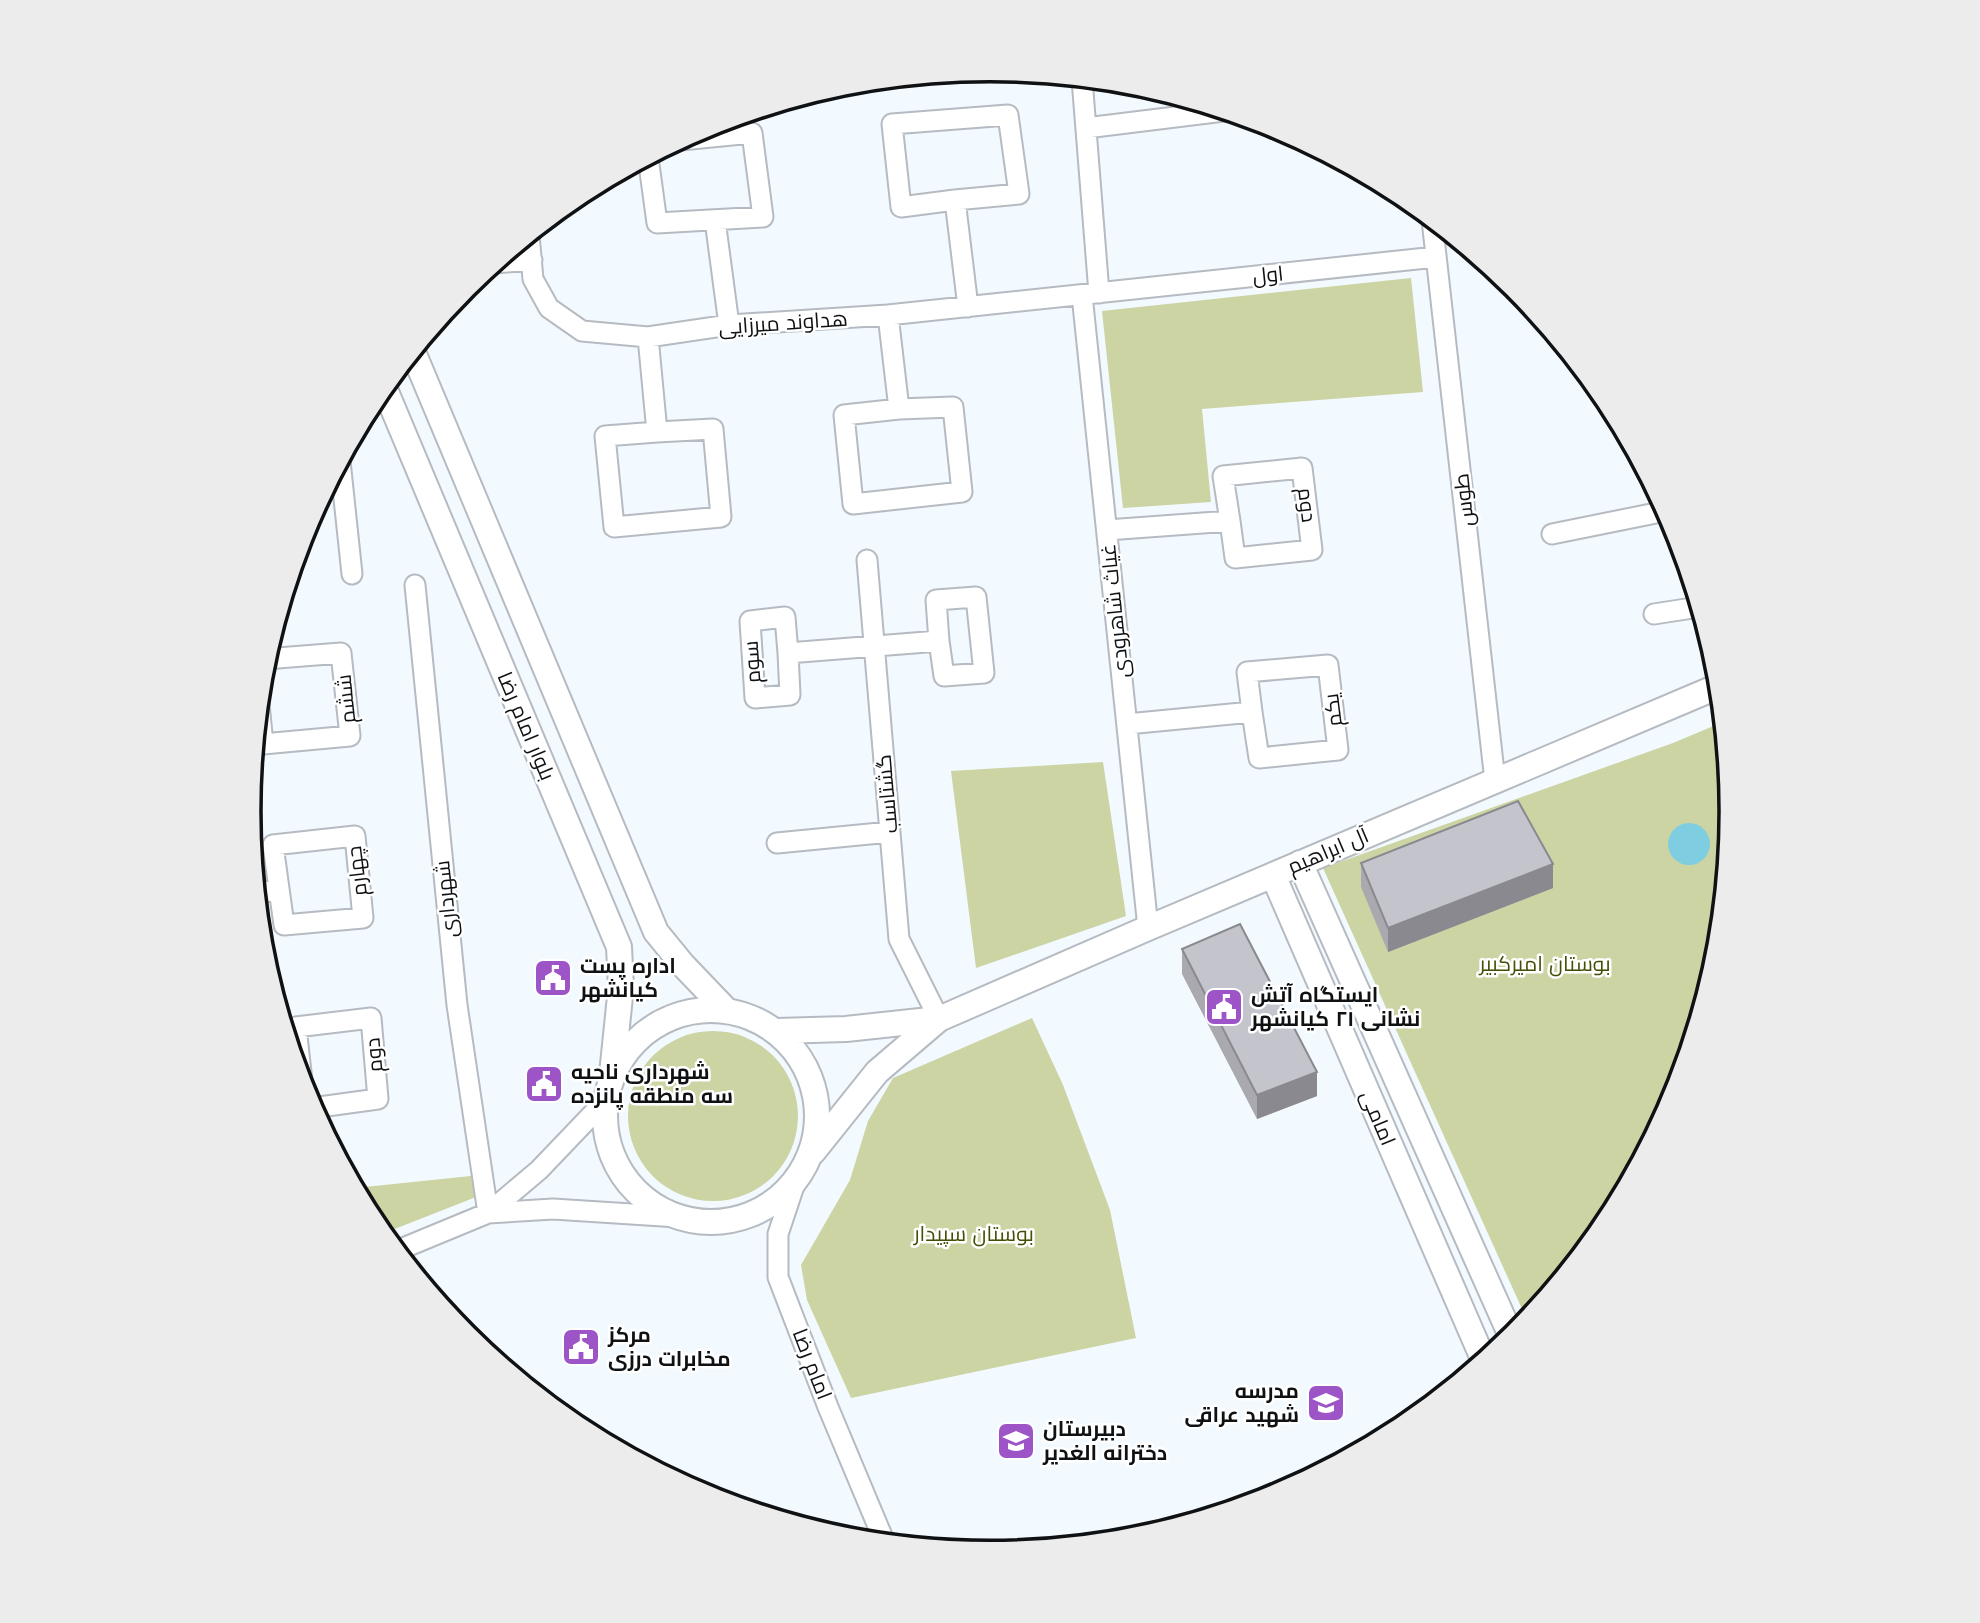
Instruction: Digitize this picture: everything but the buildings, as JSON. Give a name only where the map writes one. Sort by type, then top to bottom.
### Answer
[{"type":"main road","name":"بلوار امام رضا","points":[[416,362],[656,932],[726,1010]]},
{"type":"main road","name":"بلوار امام رضا","points":[[389,399],[620,947],[621,987],[612,1074]]},
{"type":"main road","name":"آل ابراهیم","points":[[939,1019],[1709,690]]},
{"type":"main road","name":"امامی","points":[[1300,863],[1507,1326]]},
{"type":"main road","name":"امامی","points":[[1273,875],[1480,1352]]},
{"type":"main road","points":[[810,1156],[817,1129],[817,1101],[810,1075],[796,1051],[777,1031],[752,1017],[726,1010],[689,1012],[671,1017],[646,1030],[626,1050],[612,1074],[605,1101],[605,1131],[613,1159],[629,1184],[652,1204],[678,1217],[704,1222],[730,1220],[756,1213],[778,1199],[796,1180],[810,1156],[877,1072],[939,1019]]},
{"type":"main road","points":[[777,1031],[846,1029],[939,1019]]},
{"type":"street","name":"غیاث شاهرودی","points":[[1083,88],[1091,294],[1107,530],[1148,928]]},
{"type":"street","points":[[1086,128],[1201,114]]},
{"type":"street","points":[[1008,115],[1019,194],[955,200],[901,207],[892,124],[1008,115]]},
{"type":"street","points":[[649,167],[657,223],[763,217],[752,133],[714,137]]},
{"type":"street","points":[[955,200],[968,307]]},
{"type":"street","points":[[715,220],[729,325]]},
{"type":"street","name":"طوس","points":[[1433,233],[1495,781]]},
{"type":"street","name":"هداوند میرزایی","points":[[530,246],[533,279],[549,308],[582,331],[648,337],[729,325],[888,315],[1091,294]]},
{"type":"street","name":"اول","points":[[1091,294],[1436,257]]},
{"type":"street","points":[[511,262],[531,260]]},
{"type":"street","points":[[888,315],[899,409]]},
{"type":"street","points":[[648,337],[657,432]]},
{"type":"street","points":[[953,407],[962,492],[853,504],[844,415],[899,409],[953,407]]},
{"type":"street","points":[[713,429],[721,517],[614,527],[605,436],[657,432],[713,429]]},
{"type":"street","name":"دوم","points":[[1302,468],[1312,550],[1235,558],[1230,521],[1223,475],[1302,468]]},
{"type":"street","points":[[342,478],[352,574]]},
{"type":"street","points":[[1552,534],[1655,513]]},
{"type":"street","points":[[1107,530],[1230,521]]},
{"type":"street","name":"گشتاسب","points":[[867,561],[899,939],[939,1019]]},
{"type":"street","name":"شهرداری","points":[[415,584],[457,1005],[488,1213]]},
{"type":"street","points":[[1654,614],[1690,608]]},
{"type":"street","points":[[874,646],[939,641]]},
{"type":"street","name":"سوم","points":[[788,653],[874,646]]},
{"type":"street","name":"ششم","points":[[264,744],[350,736],[341,653],[278,658]]},
{"type":"street","name":"یکم","points":[[1328,665],[1338,750],[1259,758],[1252,712],[1247,672],[1328,665]]},
{"type":"street","points":[[1127,724],[1252,712]]},
{"type":"street","points":[[777,843],[890,832]]},
{"type":"street","name":"چهارم","points":[[355,836],[363,918],[284,925],[279,890],[273,845],[355,836]]},
{"type":"street","points":[[265,891],[279,890]]},
{"type":"street","name":"دوم","points":[[297,1038],[296,1027],[371,1018],[378,1099],[323,1106]]},
{"type":"street","points":[[405,1247],[488,1213],[539,1170],[605,1101]]},
{"type":"street","name":"امام رضا","points":[[796,1180],[778,1234],[778,1277],[881,1533]]},
{"type":"street","points":[[488,1213],[553,1209],[678,1217]]},
{"type":"green space","points":[[1411,278],[1423,392],[1202,409],[1211,502],[1123,508],[1102,311]]},
{"type":"green space","name":"بوستان امیرکبیر","points":[[1714,726],[1718,764],[1718,859],[1705,954],[1694,1000],[1664,1091],[1622,1176],[1569,1255],[1522,1309],[1323,868],[1673,743]]},
{"type":"green space","points":[[1103,762],[1126,916],[976,968],[951,771]]},
{"type":"green space","name":"بوستان سپیدار","points":[[1032,1018],[1063,1085],[1110,1210],[1136,1338],[851,1398],[807,1300],[801,1265],[850,1180],[868,1121],[893,1078]]},
{"type":"green space","points":[[713,1031],[746,1037],[773,1056],[792,1083],[798,1116],[792,1149],[773,1176],[746,1195],[713,1201],[680,1195],[653,1176],[634,1149],[628,1116],[634,1083],[653,1056],[680,1037]]},
{"type":"green space","points":[[471,1176],[476,1197],[393,1230],[365,1187]]},
{"type":"water","points":[[1689,823],[1704,829],[1710,844],[1704,859],[1689,865],[1674,859],[1668,844],[1674,829]]},
{"type":"place","name":"اداره پست کیانشهر","points":[[553,978]]},
{"type":"place","name":"ایستگاه آتش نشانی ۲۱ کیانشهر","points":[[1224,1007]]},
{"type":"place","name":"شهرداری ناحیه سه منطقه پانزده","points":[[544,1084]]},
{"type":"place","name":"مرکز مخابرات درزی","points":[[581,1347]]},
{"type":"place","name":"مدرسه شهید عراقی","points":[[1326,1403]]},
{"type":"place","name":"دبیرستان دخترانه الغدیر","points":[[1016,1441]]}]
